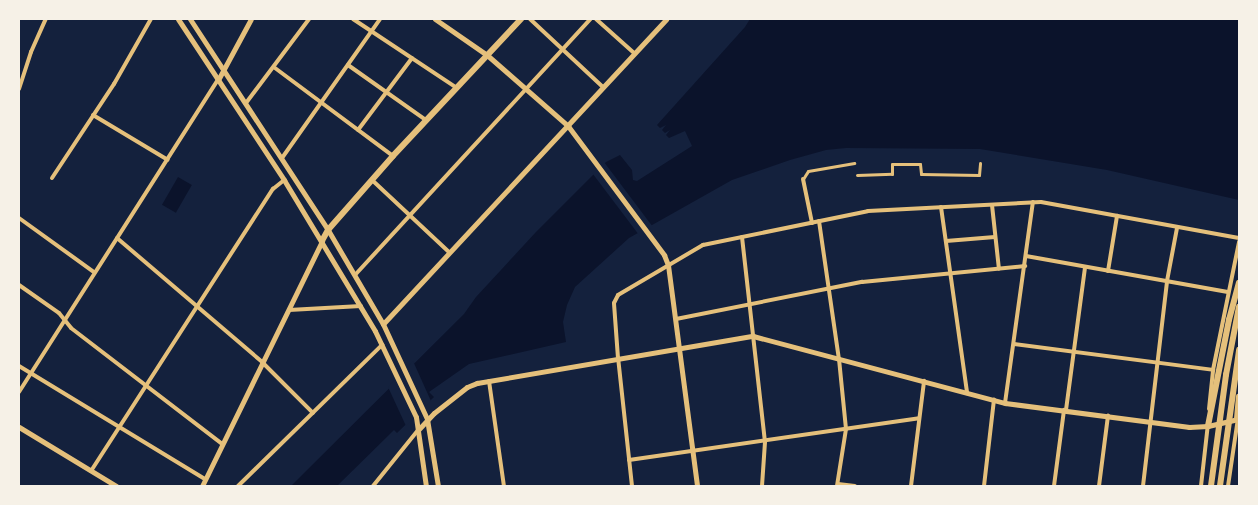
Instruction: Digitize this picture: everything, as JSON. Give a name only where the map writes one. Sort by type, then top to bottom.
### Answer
[{"type":"main road","points":[[322,241],[328,230],[393,156],[521,19]]},
{"type":"main road","points":[[1208,426],[1231,309],[1239,283]]},
{"type":"main road","points":[[1211,486],[1226,375],[1239,307]]},
{"type":"main road","points":[[1220,486],[1239,350]]},
{"type":"main road","points":[[1239,397],[1239,417]]},
{"type":"street","points":[[19,90],[30,52],[46,19]]},
{"type":"street","points":[[52,178],[93,115],[151,19]]},
{"type":"street","points":[[178,19],[284,180],[361,306],[382,345],[416,417],[426,486]]},
{"type":"street","points":[[190,19],[328,230],[383,324],[427,419],[438,486]]},
{"type":"street","points":[[19,392],[218,80],[251,19]]},
{"type":"street","points":[[246,104],[309,19]]},
{"type":"street","points":[[353,19],[457,88]]},
{"type":"street","points":[[282,158],[380,19]]},
{"type":"street","points":[[435,19],[487,55],[568,126],[664,255],[668,266],[676,319],[697,486]]},
{"type":"street","points":[[530,19],[603,87]]},
{"type":"street","points":[[355,275],[590,19]]},
{"type":"street","points":[[596,19],[634,53]]},
{"type":"street","points":[[383,324],[568,126],[663,20]]},
{"type":"street","points":[[358,130],[412,58]]},
{"type":"street","points":[[348,65],[426,120]]},
{"type":"street","points":[[274,68],[393,156]]},
{"type":"street","points":[[93,115],[168,160]]},
{"type":"street","points":[[812,223],[803,179],[808,170],[854,163]]},
{"type":"street","points":[[857,175],[892,174],[892,164],[920,164],[920,174],[979,174],[980,163]]},
{"type":"street","points":[[91,471],[273,189],[284,180]]},
{"type":"street","points":[[372,180],[449,252]]},
{"type":"street","points":[[1006,403],[1033,202]]},
{"type":"street","points":[[632,486],[614,303],[618,295],[703,245],[868,211],[1033,202],[1239,238]]},
{"type":"street","points":[[992,205],[999,269]]},
{"type":"street","points":[[941,207],[967,393]]},
{"type":"street","points":[[1108,271],[1117,216]]},
{"type":"street","points":[[19,218],[94,272]]},
{"type":"street","points":[[819,221],[839,359],[846,429],[837,485],[855,486]]},
{"type":"street","points":[[1143,486],[1167,281],[1177,228]]},
{"type":"street","points":[[742,237],[764,442],[762,486]]},
{"type":"street","points":[[946,240],[995,237]]},
{"type":"street","points":[[117,238],[262,362],[313,413]]},
{"type":"street","points":[[202,486],[322,241]]},
{"type":"street","points":[[1201,486],[1213,370],[1239,242]]},
{"type":"street","points":[[1026,256],[1228,292]]},
{"type":"street","points":[[676,319],[862,282],[1025,266]]},
{"type":"street","points":[[1054,486],[1085,267]]},
{"type":"street","points":[[19,285],[58,313],[71,328],[222,444]]},
{"type":"street","points":[[289,310],[361,306]]},
{"type":"street","points":[[374,486],[427,419],[472,384],[679,347],[753,336],[1006,403],[1189,427],[1208,426],[1239,417],[1228,486]]},
{"type":"street","points":[[1014,344],[1213,370]]},
{"type":"street","points":[[238,486],[382,345]]},
{"type":"street","points":[[19,366],[29,374],[205,479]]},
{"type":"street","points":[[489,381],[504,486]]},
{"type":"street","points":[[911,486],[924,381]]},
{"type":"street","points":[[984,486],[994,400]]},
{"type":"street","points":[[1099,486],[1108,416]]},
{"type":"street","points":[[629,460],[764,442],[919,418]]},
{"type":"street","points":[[19,427],[116,486]]},
{"type":"water","points":[[750,19],[1239,19],[1239,200],[1107,170],[980,149],[846,148],[826,150],[790,160],[732,180],[629,238],[575,287],[567,305],[563,322],[566,342],[469,364],[429,392],[434,397],[397,433],[394,430],[337,486],[291,486],[464,314],[476,297],[536,232],[606,162],[620,155],[632,170],[633,180],[637,181],[692,146],[685,131],[669,138],[666,135],[670,130],[665,133],[662,130],[666,125],[660,128],[657,125],[745,27]]},
{"type":"water","points":[[178,177],[192,185],[176,213],[162,205]]},
{"type":"pier","points":[[604,162],[653,227],[640,236],[591,172]]},
{"type":"pier","points":[[413,361],[431,401],[406,426],[388,387]]}]
